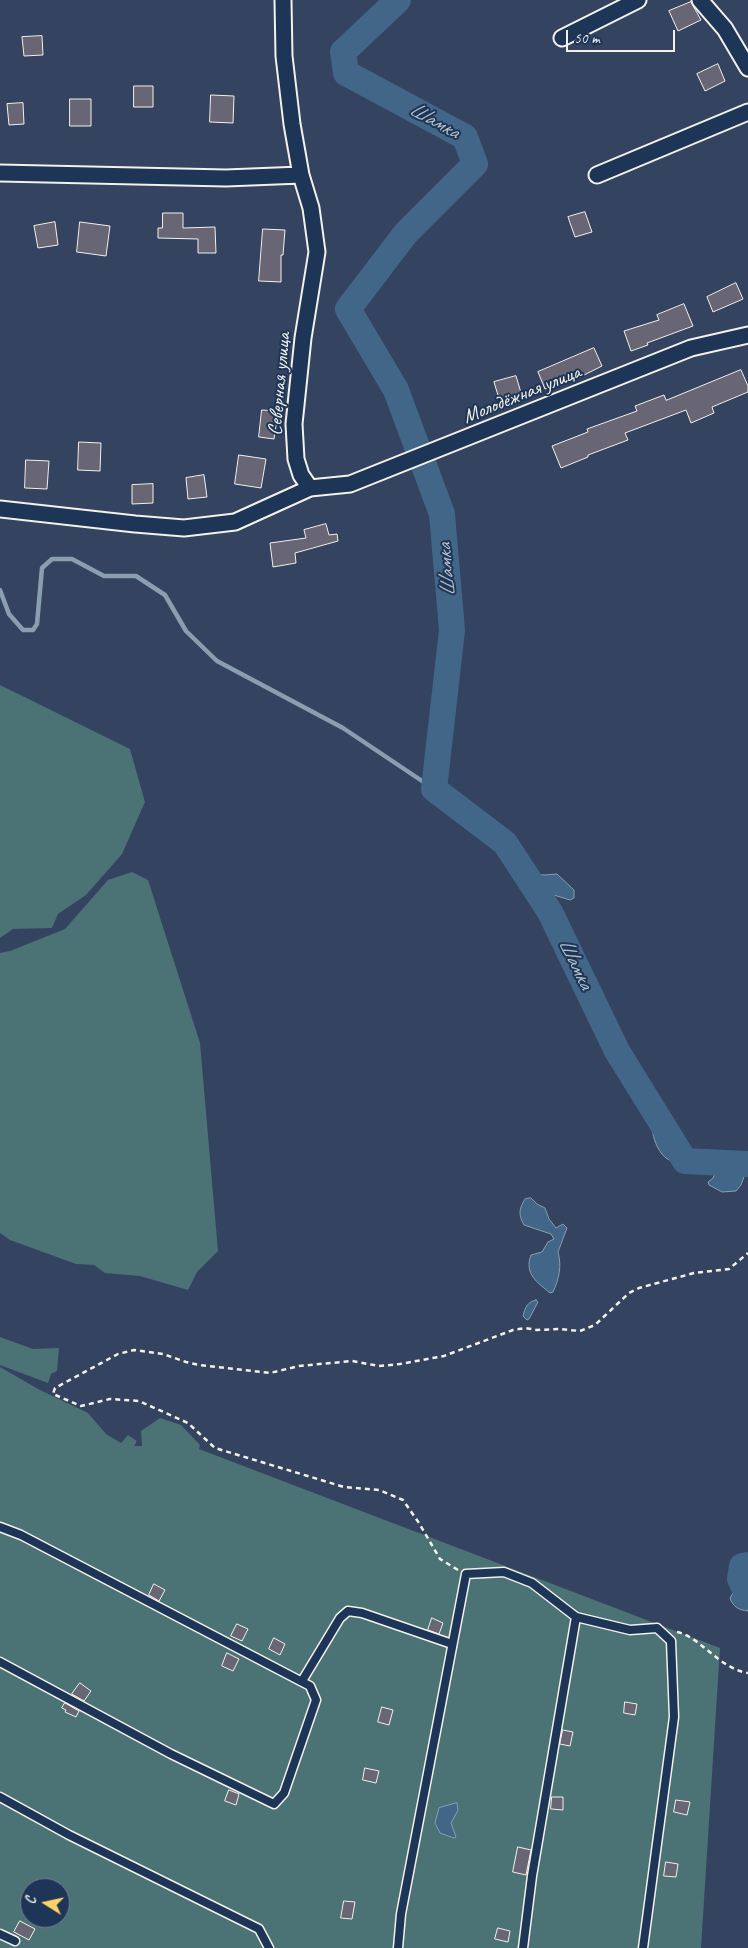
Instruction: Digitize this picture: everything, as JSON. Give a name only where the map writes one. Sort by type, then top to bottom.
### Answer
[{"type":"street","name":"Северная улица","points":[[283,0],[284,56],[301,175],[311,208],[317,252],[303,338],[294,424],[296,459],[301,475],[310,488]]},
{"type":"street","points":[[562,38],[638,0]]},
{"type":"street","points":[[700,0],[725,29],[748,68]]},
{"type":"street","points":[[597,175],[748,112]]},
{"type":"street","points":[[0,173],[226,178],[301,175]]},
{"type":"street","name":"Молодёжная улица","points":[[310,488],[350,484],[691,348],[748,335]]},
{"type":"street","points":[[0,509],[184,528],[234,522],[310,488]]},
{"type":"lane","points":[[0,1527],[21,1535],[302,1681],[310,1686],[316,1700],[284,1793],[274,1804],[171,1754],[0,1662]]},
{"type":"lane","points":[[398,1948],[400,1914],[466,1574],[504,1572],[532,1583],[576,1617],[630,1630],[657,1628],[671,1641],[674,1717],[643,1948]]},
{"type":"lane","points":[[302,1681],[340,1618],[348,1611],[362,1612],[452,1644]]},
{"type":"lane","points":[[523,1948],[532,1876],[576,1617]]},
{"type":"lane","points":[[0,1797],[69,1835],[258,1929],[269,1948]]},
{"type":"lane","points":[[0,1934],[15,1940]]},
{"type":"path","points":[[466,1574],[440,1559],[419,1522],[403,1500],[379,1490],[344,1487],[215,1448],[188,1423],[140,1401],[110,1400],[81,1406],[53,1394],[55,1388],[118,1354],[134,1350],[163,1354],[199,1365],[270,1373],[299,1366],[352,1361],[379,1366],[400,1364],[444,1356],[513,1330],[525,1328],[580,1331],[595,1326],[628,1293],[639,1288],[694,1273],[729,1268],[748,1253]]},
{"type":"path","points":[[657,1628],[686,1634],[715,1658],[740,1672],[748,1673]]},
{"type":"green space","points":[[0,685],[130,749],[145,802],[122,854],[86,895],[58,914],[52,928],[13,929],[0,938]]},
{"type":"green space","points":[[132,872],[148,880],[200,1043],[218,1251],[197,1272],[188,1290],[140,1276],[105,1273],[94,1265],[76,1264],[10,1240],[0,1233],[0,953],[10,951],[65,929],[108,880]]},
{"type":"green space","points":[[0,1337],[33,1349],[59,1348],[57,1371],[51,1374],[48,1383],[0,1365]]},
{"type":"green space","points":[[0,1367],[38,1389],[88,1413],[106,1434],[121,1443],[128,1435],[137,1441],[134,1446],[142,1446],[141,1431],[160,1418],[181,1425],[200,1445],[199,1449],[720,1648],[701,1948],[0,1948]]},
{"type":"water","points":[[557,874],[574,890],[574,898],[570,900],[547,893],[538,882],[532,881],[527,885],[525,884],[521,876]]},
{"type":"water","points":[[655,1117],[661,1119],[666,1131],[667,1144],[679,1161],[670,1160],[660,1152],[651,1121]]},
{"type":"water","points":[[746,1171],[741,1185],[736,1191],[722,1192],[709,1185],[708,1182],[715,1173],[729,1175]]},
{"type":"water","points":[[531,1198],[545,1208],[549,1219],[556,1228],[563,1224],[567,1228],[558,1252],[560,1267],[558,1277],[553,1292],[550,1293],[533,1277],[529,1267],[531,1255],[542,1252],[548,1242],[554,1239],[551,1234],[524,1225],[520,1209],[525,1199]]},
{"type":"water","points":[[536,1300],[538,1302],[527,1320],[523,1316],[526,1308],[530,1302]]},
{"type":"water","points":[[741,1590],[744,1591],[748,1601],[748,1611],[737,1608],[730,1598],[733,1593]]},
{"type":"water","points":[[457,1803],[458,1810],[451,1823],[456,1837],[454,1838],[440,1833],[435,1823],[439,1808]]},
{"type":"building","points":[[691,2],[701,20],[678,31],[669,11]]},
{"type":"building","points":[[42,36],[43,55],[24,56],[22,37]]},
{"type":"building","points":[[718,64],[725,81],[705,91],[697,74]]},
{"type":"building","points":[[134,86],[153,86],[153,107],[134,107]]},
{"type":"building","points":[[211,95],[234,96],[233,123],[210,122]]},
{"type":"building","points":[[70,99],[91,99],[91,126],[70,126]]},
{"type":"building","points":[[23,103],[24,124],[9,125],[7,104]]},
{"type":"building","points":[[585,212],[592,232],[575,237],[568,217]]},
{"type":"building","points":[[163,213],[183,213],[183,228],[215,227],[216,253],[198,253],[198,239],[158,238],[158,228],[162,228]]},
{"type":"building","points":[[55,222],[58,245],[38,248],[34,226]]},
{"type":"building","points":[[80,222],[110,226],[106,256],[77,252]]},
{"type":"building","points":[[263,229],[285,230],[283,255],[281,255],[281,282],[259,281]]},
{"type":"building","points":[[736,283],[743,299],[713,312],[707,297]]},
{"type":"building","points":[[684,304],[693,326],[631,351],[624,331],[659,320],[657,315]]},
{"type":"building","points":[[594,348],[602,366],[582,376],[581,374],[545,389],[538,372]]},
{"type":"building","points":[[741,370],[748,386],[748,392],[712,407],[714,413],[691,423],[686,410],[625,433],[628,440],[588,455],[588,457],[561,468],[552,446],[588,432],[587,429],[637,411],[635,406],[664,395],[666,400]]},
{"type":"building","points":[[516,376],[522,396],[500,402],[494,382]]},
{"type":"building","points":[[262,410],[278,411],[274,439],[259,437]]},
{"type":"building","points":[[79,442],[101,443],[100,471],[78,470]]},
{"type":"building","points":[[239,455],[266,459],[261,488],[235,484]]},
{"type":"building","points":[[26,460],[49,461],[47,489],[25,488]]},
{"type":"building","points":[[204,475],[207,497],[188,499],[186,478]]},
{"type":"building","points":[[153,484],[153,503],[132,504],[132,485]]},
{"type":"building","points":[[326,524],[329,535],[337,534],[338,541],[295,553],[296,563],[273,567],[270,543],[306,538],[304,530]]},
{"type":"building","points":[[154,1584],[165,1590],[159,1601],[149,1595]]},
{"type":"building","points":[[432,1618],[443,1623],[439,1634],[428,1630]]},
{"type":"building","points":[[237,1624],[248,1629],[242,1641],[231,1636]]},
{"type":"building","points":[[274,1638],[285,1644],[280,1655],[269,1649]]},
{"type":"building","points":[[227,1653],[239,1659],[233,1671],[222,1666]]},
{"type":"building","points":[[80,1683],[91,1691],[84,1701],[72,1694]]},
{"type":"building","points":[[625,1702],[637,1704],[635,1715],[624,1713]]},
{"type":"building","points":[[65,1703],[79,1711],[76,1717],[65,1712],[66,1710],[62,1708]]},
{"type":"building","points":[[382,1707],[393,1710],[389,1725],[378,1722]]},
{"type":"building","points":[[563,1730],[573,1732],[570,1746],[560,1744]]},
{"type":"building","points":[[365,1768],[379,1771],[376,1783],[363,1780]]},
{"type":"building","points":[[229,1790],[239,1794],[236,1805],[225,1801]]},
{"type":"building","points":[[552,1797],[563,1797],[563,1810],[551,1809]]},
{"type":"building","points":[[676,1800],[690,1802],[687,1815],[674,1812]]},
{"type":"building","points":[[518,1847],[531,1850],[526,1875],[513,1872]]},
{"type":"building","points":[[666,1862],[678,1864],[676,1877],[664,1876]]},
{"type":"building","points":[[344,1901],[355,1902],[352,1919],[341,1918]]},
{"type":"building","points":[[20,1921],[20,1928],[35,1929],[29,1940],[14,1932]]},
{"type":"building","points":[[498,1928],[510,1931],[508,1942],[495,1939]]},
{"type":"waterway","name":"Шамка","points":[[398,0],[343,52],[346,73],[465,137],[475,164],[406,233],[348,309],[396,390],[442,514],[452,630],[434,789],[505,843],[550,912],[617,1051],[685,1161],[748,1164]]},
{"type":"waterway","points":[[0,590],[9,614],[23,630],[33,630],[37,624],[42,568],[52,559],[72,559],[104,576],[136,576],[165,595],[186,631],[217,661],[343,728],[434,789]]},
{"type":"waterway","name":"Шамка","points":[[748,1565],[742,1566],[740,1579],[748,1596]]}]
